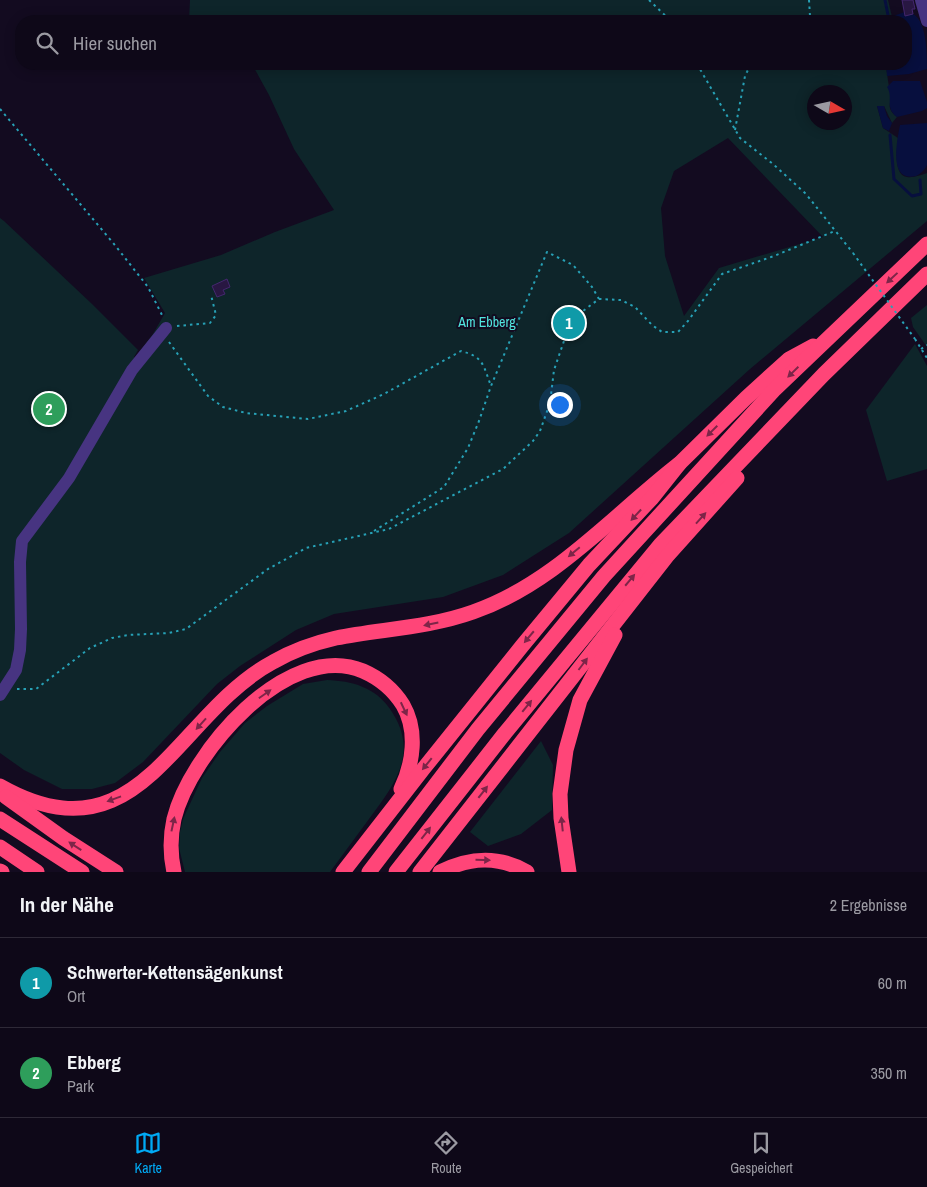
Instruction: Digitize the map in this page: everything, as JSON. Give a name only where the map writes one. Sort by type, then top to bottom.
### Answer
[{"type":"highway","points":[[369,872],[478,728],[604,576],[775,388],[927,244]]},
{"type":"highway","points":[[396,872],[505,733],[660,545],[824,374],[927,274]]},
{"type":"highway","points":[[420,872],[668,555],[774,435],[927,286]]},
{"type":"highway","points":[[0,786],[41,805],[59,808],[92,806],[122,796],[154,772],[230,694],[271,663],[294,652],[336,638],[445,621],[498,602],[522,589],[566,559],[678,464],[789,358],[828,338]]},
{"type":"highway","points":[[343,872],[528,638],[588,565],[652,498],[678,464]]},
{"type":"highway","points":[[568,872],[560,794],[562,770],[571,728],[580,700],[610,642],[668,555]]},
{"type":"highway","points":[[174,872],[170,844],[174,818],[192,776],[213,747],[236,718],[259,698],[300,673],[325,666],[356,668],[378,679],[400,700],[405,708],[411,729],[412,754],[405,781],[396,798],[364,844]]},
{"type":"highway","points":[[0,793],[116,872]]},
{"type":"highway","points":[[0,819],[82,872]]},
{"type":"highway","points":[[0,847],[37,872]]},
{"type":"highway","points":[[440,872],[455,865],[481,859],[515,865],[527,872]]},
{"type":"lane","points":[[921,0],[927,21]]},
{"type":"lane","points":[[2,692],[16,670],[20,650],[20,562],[22,541],[69,478],[132,370],[164,330]]},
{"type":"path","points":[[649,0],[664,15]]},
{"type":"path","points":[[808,0],[810,15]]},
{"type":"path","points":[[700,70],[740,138],[773,164],[806,194],[853,253],[927,358]]},
{"type":"path","points":[[735,130],[745,76],[748,70]]},
{"type":"path","points":[[0,109],[148,287],[166,324],[164,330]]},
{"type":"path","points":[[2,692],[36,688],[90,648],[112,638],[128,635],[169,633],[186,629],[268,569],[306,548],[389,529],[503,469],[533,441],[540,431],[546,419],[554,370],[564,341],[579,314],[599,299],[621,300],[635,307],[652,325],[662,332],[678,332],[722,274],[774,256],[835,231]]},
{"type":"path","points":[[372,532],[444,487],[468,448],[480,421],[491,386],[547,252],[573,264],[592,287],[599,299]]},
{"type":"path","points":[[164,330],[210,323],[216,315],[211,295]]},
{"type":"path","points":[[164,330],[208,396],[222,406],[246,413],[308,419],[346,411],[384,394],[461,351],[474,354],[482,361],[491,386]]},
{"type":"path","points":[[921,349],[927,345]]},
{"type":"green space","points":[[190,0],[888,0],[892,15],[189,15]]},
{"type":"green space","name":"Am Ebberg","points":[[255,70],[887,70],[891,96],[890,108],[897,117],[892,123],[884,106],[877,106],[883,128],[898,138],[897,160],[903,175],[909,177],[927,173],[927,221],[750,369],[569,533],[503,575],[443,597],[334,614],[296,630],[240,666],[217,684],[143,762],[115,783],[92,789],[62,789],[24,770],[0,753],[0,218],[138,350],[135,358],[153,334],[165,313],[144,278],[221,255],[334,210],[294,149]],"holes":[[[728,138],[823,237],[719,268],[684,316],[665,256],[661,208],[674,171]]]},
{"type":"green space","points":[[927,305],[927,347],[913,327],[911,318]]},
{"type":"green space","points":[[915,344],[927,366],[927,469],[887,481],[866,410]]},
{"type":"green space","points":[[327,680],[354,684],[370,690],[384,701],[399,725],[403,739],[400,767],[395,780],[379,806],[330,872],[185,872],[179,848],[183,819],[202,778],[220,752],[245,723],[267,706],[303,684]]},
{"type":"green space","points":[[541,741],[553,765],[552,810],[521,834],[488,846],[470,832]]},
{"type":"shaded area","points":[[913,14],[918,18],[924,31],[927,69],[909,74],[887,76],[886,70],[912,70],[912,15],[906,15]]},
{"type":"shaded area","points":[[893,81],[920,81],[927,102],[927,108],[897,117],[891,110],[890,95],[887,87]]},
{"type":"shaded area","points":[[877,106],[884,106],[887,116],[892,123],[889,131],[883,128]]},
{"type":"shaded area","points":[[927,123],[927,165],[918,175],[907,176],[901,173],[896,159],[900,125]]},
{"type":"building","points":[[902,0],[913,0],[915,9],[912,9],[913,14],[905,15]]},
{"type":"building","points":[[227,279],[230,287],[223,290],[225,294],[217,297],[212,286]]},
{"type":"waterway","points":[[885,0],[888,15]]},
{"type":"waterway","points":[[890,135],[894,179],[912,196],[921,194],[920,180]]},
{"type":"place","name":"Schwerter-Kettensägenkunst","points":[[569,323]]},
{"type":"place","name":"Ebberg","points":[[49,409]]}]
